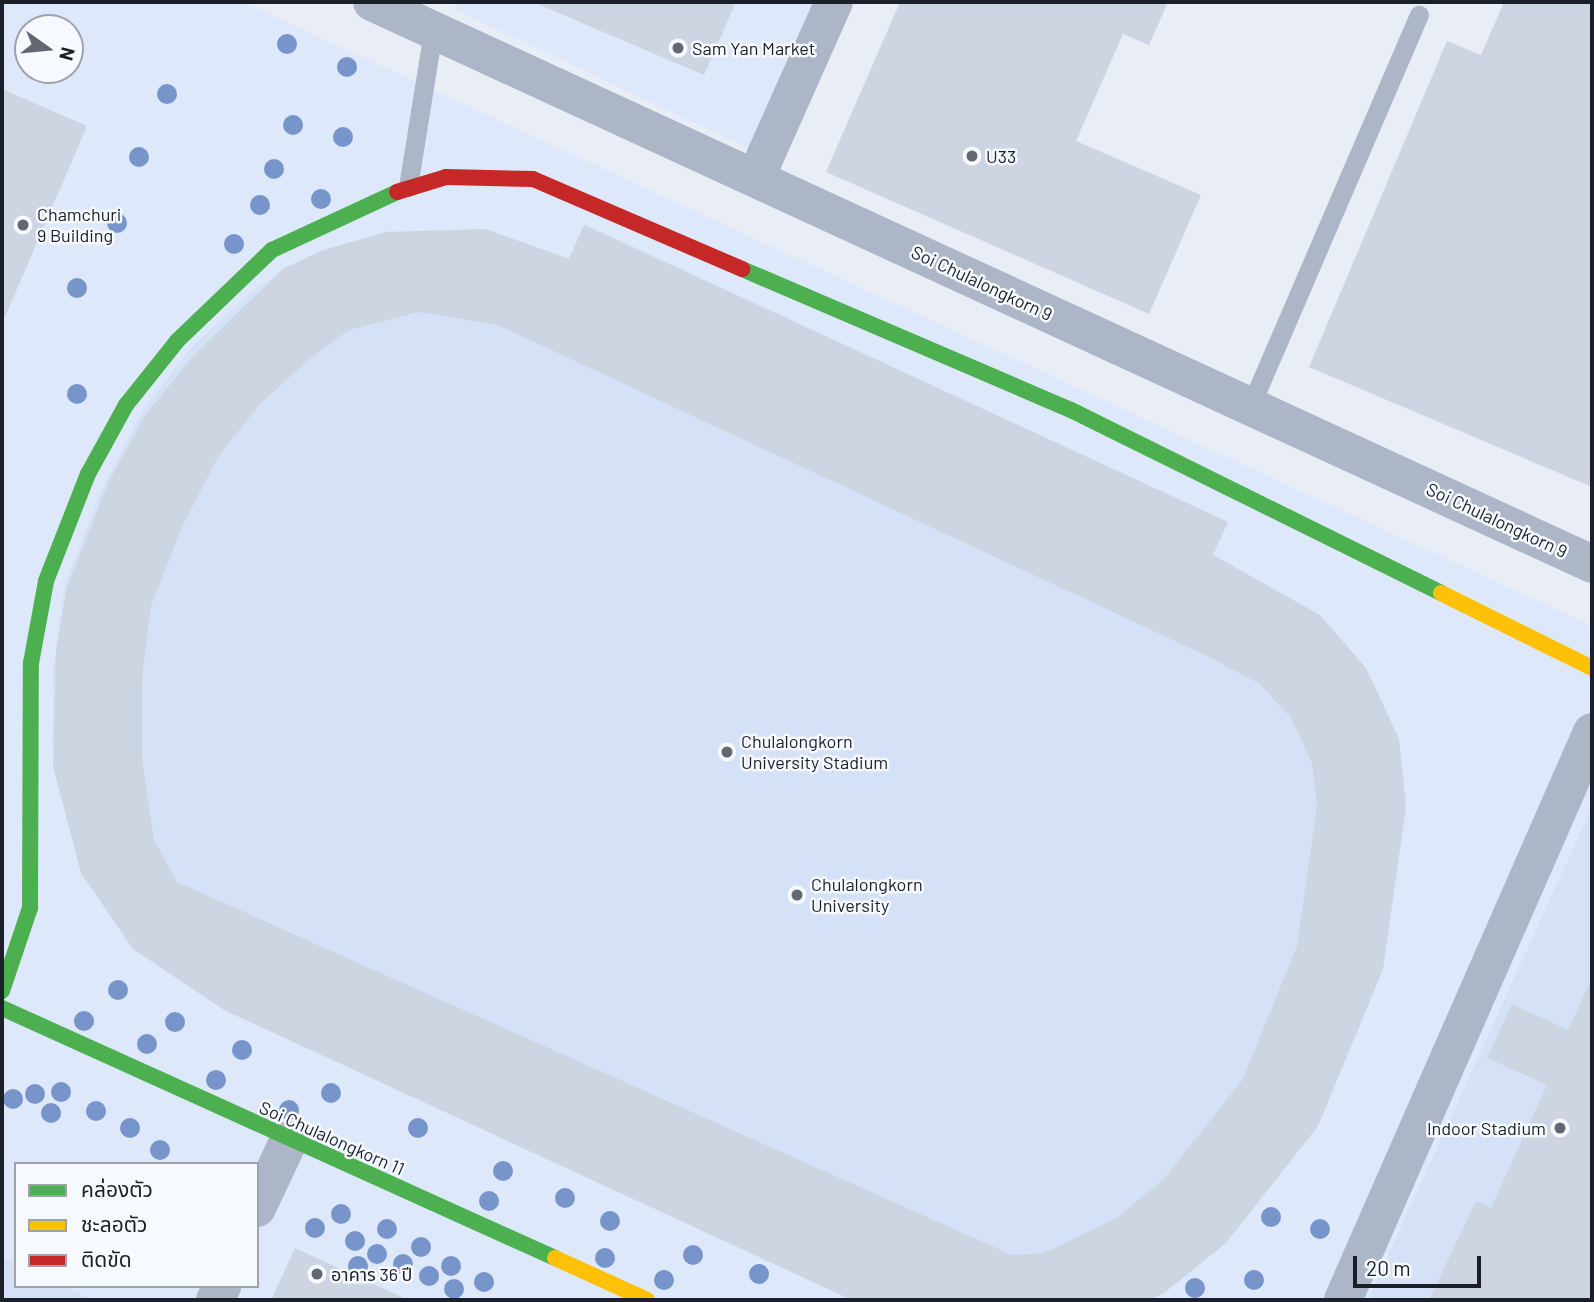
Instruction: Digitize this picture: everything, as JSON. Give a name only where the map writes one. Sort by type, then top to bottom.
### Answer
[{"type":"street","name":"Soi Chulalongkorn 9","points":[[372,2],[439,16],[756,177],[1592,564]]},
{"type":"street","points":[[756,177],[834,2]]},
{"type":"street","points":[[2,991],[31,897],[26,738],[34,650],[46,581],[88,474],[126,405],[177,341],[272,250],[408,187],[485,174],[533,179],[1071,410],[1592,668]]},
{"type":"street","points":[[1343,1300],[1592,732]]},
{"type":"street","name":"Soi Chulalongkorn 11","points":[[2,1008],[647,1300]]},
{"type":"street","points":[[259,1204],[289,1140]]},
{"type":"lane","points":[[1250,407],[1419,15]]},
{"type":"lane","points":[[408,187],[439,16]]},
{"type":"shaded area","name":"Chulalongkorn University Stadium","points":[[2,2],[243,2],[1592,626],[1592,1300],[2,1300]]},
{"type":"shaded area","points":[[457,2],[827,2],[760,154],[454,9]]},
{"type":"shaded area","name":"Chulalongkorn University Stadium","points":[[585,224],[1228,522],[1213,555],[1320,615],[1366,668],[1399,739],[1406,807],[1383,969],[1318,1126],[1226,1243],[1164,1293],[1149,1300],[852,1300],[224,1010],[133,949],[81,873],[53,766],[53,671],[65,584],[102,488],[144,408],[195,343],[257,287],[318,251],[387,232],[485,229],[569,258]]},
{"type":"shaded area","points":[[1592,807],[1592,1300],[1368,1300]]},
{"type":"shaded area","points":[[2,1257],[14,1262],[14,1288],[67,1288],[92,1300],[2,1300]]},
{"type":"building","name":"Sam Yan Market","points":[[533,2],[736,2],[704,75]]},
{"type":"building","name":"U33","points":[[900,2],[1168,2],[1149,45],[1123,34],[1076,141],[1201,195],[1149,314],[826,172]]},
{"type":"building","points":[[1504,2],[1592,2],[1592,487],[1309,367],[1447,41],[1481,55]]},
{"type":"building","name":"Chamchuri 9 Building","points":[[2,89],[87,126],[2,324]]},
{"type":"building","points":[[584,225],[1228,522],[1213,555],[1320,615],[1366,668],[1399,739],[1406,807],[1383,969],[1318,1126],[1226,1243],[1164,1293],[1149,1300],[852,1300],[224,1010],[133,949],[81,873],[53,766],[56,650],[67,587],[108,483],[144,417],[193,356],[284,268],[327,249],[387,232],[485,229],[569,259]],"holes":[[[418,312],[498,325],[1207,656],[1260,684],[1291,718],[1312,763],[1317,807],[1297,946],[1243,1079],[1163,1180],[1116,1218],[1044,1253],[1012,1255],[177,882],[154,840],[142,759],[142,677],[151,606],[183,525],[218,457],[260,404],[313,356],[349,330]]]},
{"type":"building","points":[[1592,978],[1592,1300],[1429,1300],[1476,1201],[1491,1208],[1547,1085],[1487,1058],[1512,1004],[1568,1030]]},
{"type":"building","name":"อาคาร 36 ปี","points":[[295,1248],[408,1300],[271,1300]]},
{"type":"traffic: fast","points":[[2,991],[30,908],[31,663],[46,581],[88,474],[126,405],[177,341],[272,250],[397,192]]},
{"type":"traffic: fast","points":[[742,269],[1071,410],[1441,593]]},
{"type":"traffic: fast","points":[[2,1008],[555,1258]]},
{"type":"traffic: slow","points":[[1441,593],[1592,668]]},
{"type":"traffic: slow","points":[[555,1258],[647,1300]]},
{"type":"traffic: jam","points":[[397,192],[446,177],[533,179],[742,269]]},
{"type":"place","name":"Sam Yan Market","points":[[678,48]]},
{"type":"place","name":"U33","points":[[972,156]]},
{"type":"place","name":"Chamchuri 9 Building","points":[[23,225]]},
{"type":"place","name":"Chulalongkorn University Stadium","points":[[727,752]]},
{"type":"place","name":"Chulalongkorn University","points":[[797,895]]},
{"type":"place","name":"Indoor Stadium","points":[[1560,1128]]},
{"type":"place","name":"อาคาร 36 ปี","points":[[317,1274]]}]
